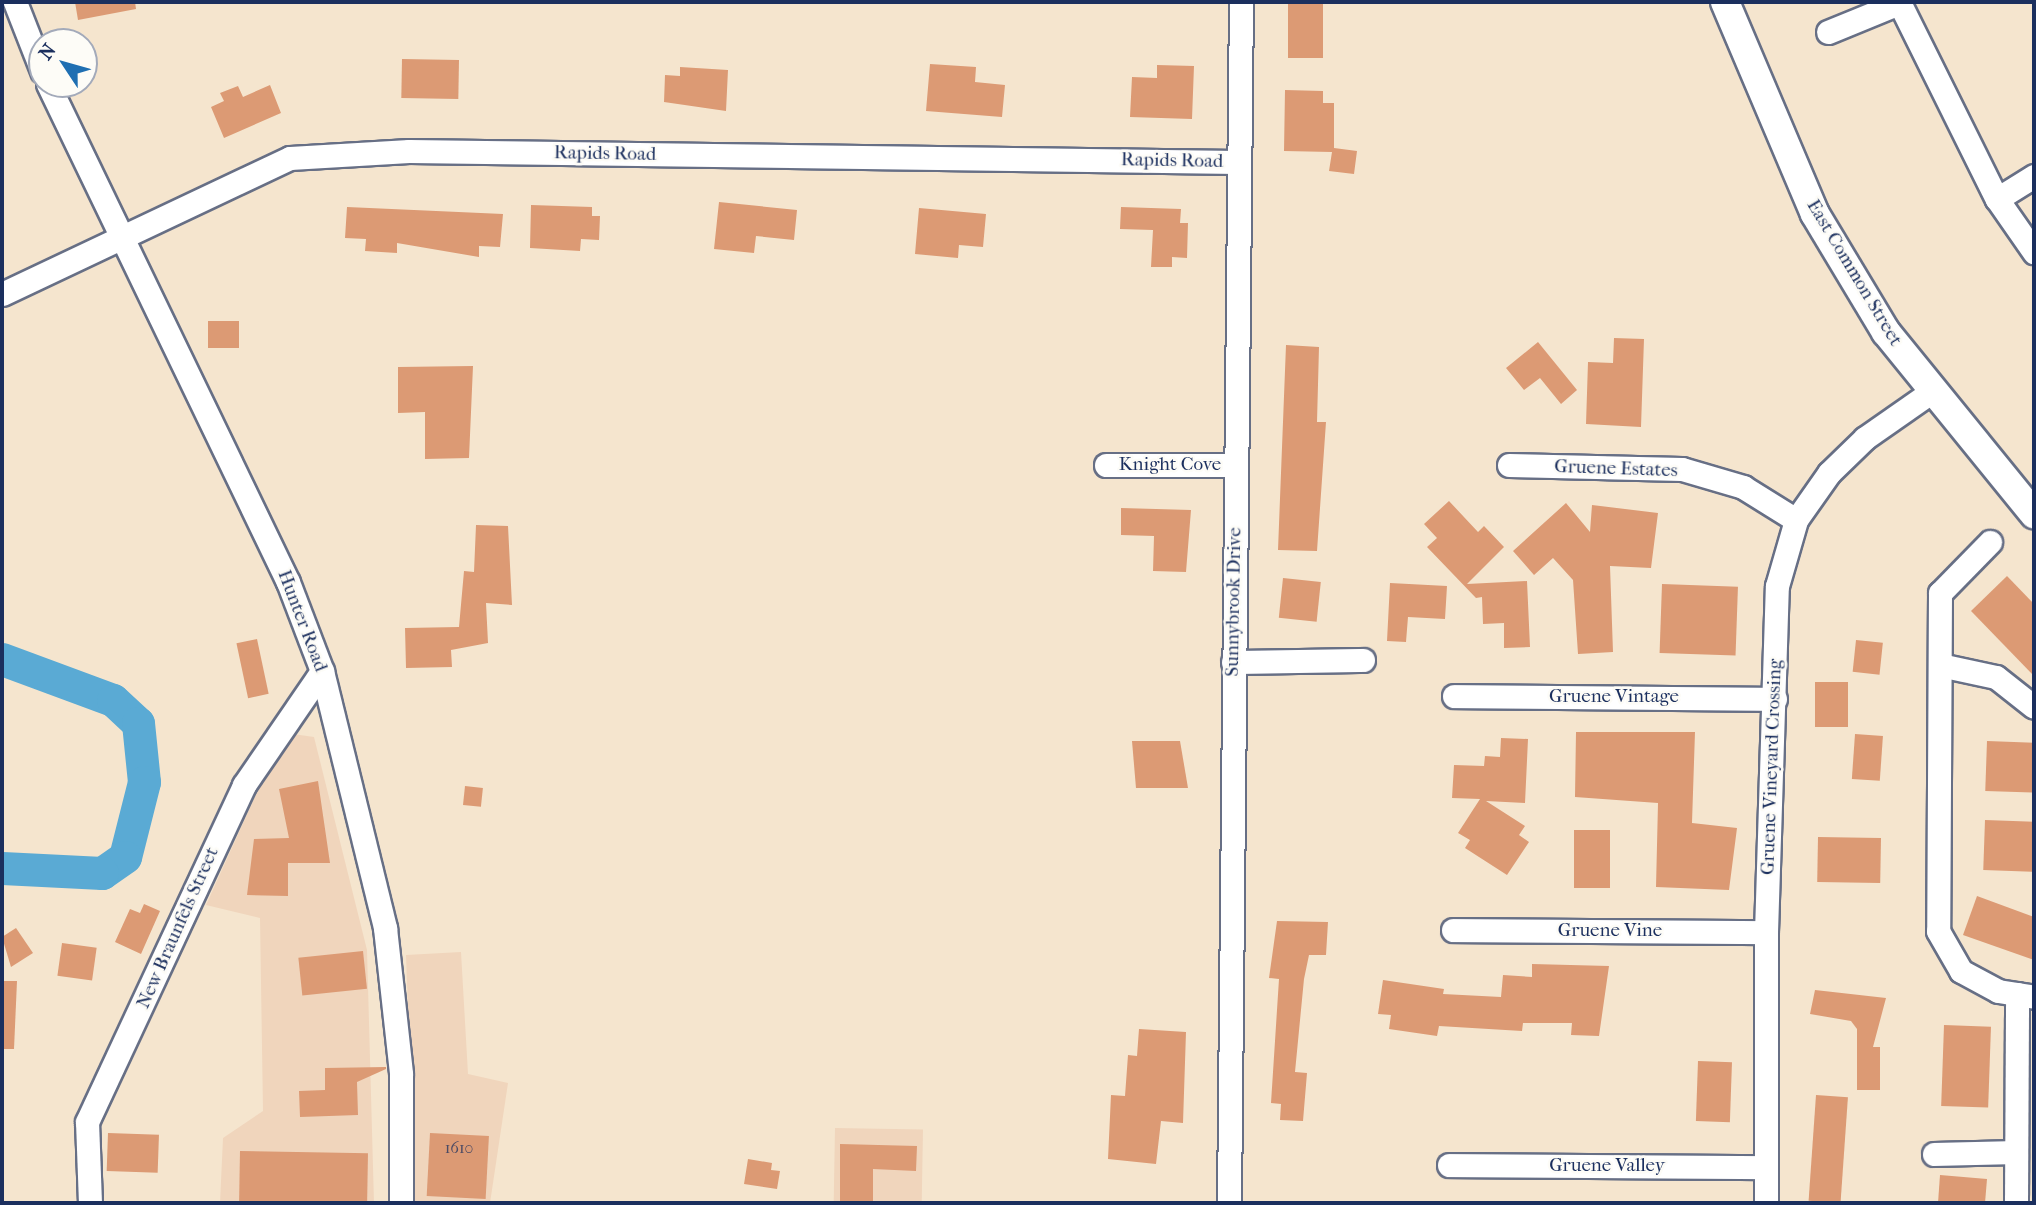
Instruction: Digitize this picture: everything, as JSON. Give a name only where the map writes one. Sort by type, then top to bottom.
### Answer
[{"type":"main road","name":"East Common Street","points":[[1725,2],[1815,214],[1886,332],[1931,393],[2034,514]]},
{"type":"street","points":[[15,2],[28,35]]},
{"type":"street","name":"Sunnybrook Drive","points":[[1229,1203],[1241,2]]},
{"type":"street","points":[[1828,32],[1900,2],[1997,199],[2034,252]]},
{"type":"street","name":"Hunter Road","points":[[54,98],[120,240],[288,582],[322,671],[385,928],[401,1074],[401,1203]]},
{"type":"street","name":"Rapids Road","points":[[2,294],[290,158],[366,152],[1238,162]]},
{"type":"street","points":[[1997,199],[2034,176]]},
{"type":"street","name":"Gruene Vineyard Crossing","points":[[1766,1203],[1766,932],[1777,586],[1796,520],[1829,473],[1865,438],[1931,393]]},
{"type":"street","name":"Knight Cove","points":[[1106,465],[1235,466]]},
{"type":"street","name":"Gruene Estates","points":[[1509,465],[1682,469],[1743,487],[1796,520]]},
{"type":"street","points":[[1990,542],[1940,593],[1938,931],[1961,971],[2025,995],[2022,1166],[2017,1203]]},
{"type":"street","points":[[1233,662],[1363,660]]},
{"type":"street","points":[[1940,665],[1996,677],[2034,707]]},
{"type":"street","name":"New Braunfels Street","points":[[90,1203],[87,1122],[244,785],[322,671]]},
{"type":"street","name":"Gruene Vintage","points":[[1454,696],[1775,699]]},
{"type":"street","name":"Gruene Vine","points":[[1453,930],[1766,932]]},
{"type":"street","points":[[1934,1154],[2022,1166]]},
{"type":"street","name":"Gruene Valley","points":[[1449,1165],[1765,1167]]},
{"type":"shaded area","points":[[293,734],[314,737],[367,950],[374,1203],[220,1203],[223,1138],[263,1111],[260,918],[206,905],[275,753]]},
{"type":"shaded area","points":[[461,952],[468,1074],[508,1083],[490,1203],[415,1203],[406,955]]},
{"type":"shaded area","points":[[835,1128],[923,1130],[922,1203],[834,1203]]},
{"type":"building","points":[[75,2],[135,2],[136,9],[78,20]]},
{"type":"building","points":[[1288,4],[1323,4],[1323,58],[1288,58]]},
{"type":"building","points":[[402,59],[459,60],[458,99],[401,98]]},
{"type":"building","points":[[930,64],[976,67],[975,82],[1005,85],[1002,117],[926,111]]},
{"type":"building","points":[[1157,65],[1194,66],[1192,119],[1130,117],[1132,77],[1157,78]]},
{"type":"building","points":[[680,67],[728,70],[726,111],[664,102],[665,75],[680,76]]},
{"type":"building","points":[[270,85],[281,113],[224,138],[211,107],[224,101],[220,93],[238,86],[243,97]]},
{"type":"building","points":[[1285,90],[1323,91],[1323,103],[1334,103],[1334,148],[1357,151],[1354,174],[1329,171],[1332,152],[1284,151]]},
{"type":"building","points":[[719,202],[797,210],[794,240],[756,236],[754,253],[714,249]]},
{"type":"building","points":[[531,205],[592,207],[592,216],[600,216],[599,240],[581,239],[580,251],[530,248]]},
{"type":"building","points":[[347,207],[503,214],[500,247],[479,246],[479,257],[397,243],[397,253],[365,251],[366,239],[345,238]]},
{"type":"building","points":[[1121,207],[1181,209],[1180,223],[1188,223],[1187,258],[1172,257],[1172,267],[1151,267],[1153,230],[1120,229]]},
{"type":"building","points":[[919,208],[986,214],[983,247],[959,245],[958,258],[915,254]]},
{"type":"building","points":[[208,321],[239,321],[239,348],[208,348]]},
{"type":"building","points":[[1614,338],[1644,339],[1641,427],[1586,424],[1588,362],[1613,363]]},
{"type":"building","points":[[1538,342],[1577,390],[1561,404],[1540,378],[1524,390],[1506,368]]},
{"type":"building","points":[[1286,345],[1319,347],[1317,422],[1326,422],[1317,551],[1278,550]]},
{"type":"building","points":[[473,366],[469,458],[425,459],[425,412],[398,413],[398,367]]},
{"type":"building","points":[[1449,501],[1478,532],[1484,526],[1504,547],[1467,584],[1527,581],[1530,647],[1504,648],[1504,623],[1483,624],[1482,597],[1476,598],[1427,547],[1437,538],[1424,524]]},
{"type":"building","points":[[1566,503],[1590,532],[1592,505],[1658,513],[1651,568],[1610,566],[1613,652],[1578,654],[1573,580],[1553,558],[1534,575],[1513,551]]},
{"type":"building","points":[[1121,508],[1191,510],[1186,572],[1153,571],[1154,536],[1121,535]]},
{"type":"building","points":[[476,525],[508,526],[512,605],[486,603],[488,643],[451,650],[452,667],[406,668],[405,628],[459,627],[464,571],[474,572]]},
{"type":"building","points":[[2007,576],[2034,604],[2034,676],[1971,611]]},
{"type":"building","points":[[1283,578],[1321,582],[1317,622],[1279,618]]},
{"type":"building","points":[[1390,583],[1447,586],[1445,619],[1408,617],[1406,642],[1387,641]]},
{"type":"building","points":[[1662,584],[1738,587],[1736,656],[1660,653]]},
{"type":"building","points":[[257,639],[269,694],[248,698],[236,643]]},
{"type":"building","points":[[1856,640],[1883,643],[1880,675],[1853,672]]},
{"type":"building","points":[[1815,682],[1848,682],[1848,727],[1815,727]]},
{"type":"building","points":[[1576,732],[1695,732],[1692,823],[1737,828],[1729,890],[1656,887],[1658,803],[1575,797]]},
{"type":"building","points":[[1855,734],[1883,736],[1880,781],[1852,779]]},
{"type":"building","points":[[1501,738],[1528,739],[1525,803],[1486,801],[1525,826],[1519,835],[1529,842],[1507,875],[1465,848],[1470,840],[1458,833],[1480,799],[1452,798],[1454,765],[1484,766],[1485,756],[1500,757]]},
{"type":"building","points":[[1132,741],[1180,741],[1188,788],[1136,788]]},
{"type":"building","points":[[1987,741],[2034,743],[2032,793],[1985,791]]},
{"type":"building","points":[[318,781],[330,863],[288,863],[288,896],[247,895],[254,839],[289,838],[279,789]]},
{"type":"building","points":[[465,786],[483,788],[481,807],[463,805]]},
{"type":"building","points":[[1985,820],[2034,822],[2032,872],[1983,870]]},
{"type":"building","points":[[1574,830],[1610,830],[1610,888],[1574,888]]},
{"type":"building","points":[[1818,837],[1881,838],[1880,883],[1817,882]]},
{"type":"building","points":[[1977,896],[2034,917],[2034,960],[1963,935]]},
{"type":"building","points":[[144,904],[160,911],[141,954],[115,942],[130,909],[140,913]]},
{"type":"building","points":[[1277,921],[1328,922],[1326,955],[1309,955],[1304,979],[1295,1072],[1307,1073],[1303,1121],[1280,1120],[1281,1104],[1271,1103],[1279,979],[1269,978]]},
{"type":"building","points":[[16,928],[33,953],[11,967],[2,937]]},
{"type":"building","points":[[62,943],[97,948],[92,981],[57,976]]},
{"type":"building","points":[[363,951],[367,989],[302,996],[298,958]]},
{"type":"building","points":[[1532,964],[1609,966],[1599,1036],[1571,1035],[1572,1023],[1523,1023],[1522,1031],[1439,1026],[1437,1036],[1389,1029],[1391,1015],[1378,1014],[1383,980],[1444,989],[1443,994],[1501,997],[1503,975],[1532,977]]},
{"type":"building","points":[[2,981],[17,981],[14,1049],[2,1049]]},
{"type":"building","points":[[1815,990],[1886,998],[1873,1047],[1880,1047],[1880,1090],[1857,1090],[1857,1029],[1851,1021],[1810,1014]]},
{"type":"building","points":[[1944,1025],[1991,1027],[1988,1108],[1941,1106]]},
{"type":"building","points":[[1139,1029],[1186,1032],[1183,1123],[1161,1121],[1156,1164],[1108,1159],[1111,1095],[1125,1096],[1128,1055],[1137,1056]]},
{"type":"building","points":[[1698,1061],[1732,1062],[1730,1122],[1696,1121]]},
{"type":"building","points":[[325,1068],[386,1069],[357,1082],[358,1115],[300,1117],[299,1091],[325,1090]]},
{"type":"building","points":[[1816,1095],[1848,1097],[1841,1203],[1809,1201]]},
{"type":"building","points":[[108,1133],[159,1135],[158,1173],[107,1171]]},
{"type":"building","points":[[430,1133],[489,1136],[486,1199],[427,1196]]},
{"type":"building","points":[[840,1144],[917,1146],[916,1171],[873,1169],[873,1201],[840,1201]]},
{"type":"building","points":[[240,1151],[368,1153],[367,1203],[239,1203]]},
{"type":"building","points":[[748,1159],[772,1163],[771,1170],[780,1171],[777,1189],[744,1184]]},
{"type":"building","points":[[1940,1175],[1987,1179],[1985,1203],[1938,1203]]},
{"type":"waterway","points":[[2,659],[113,700],[138,723],[144,782],[125,857],[102,873],[2,868]]}]
